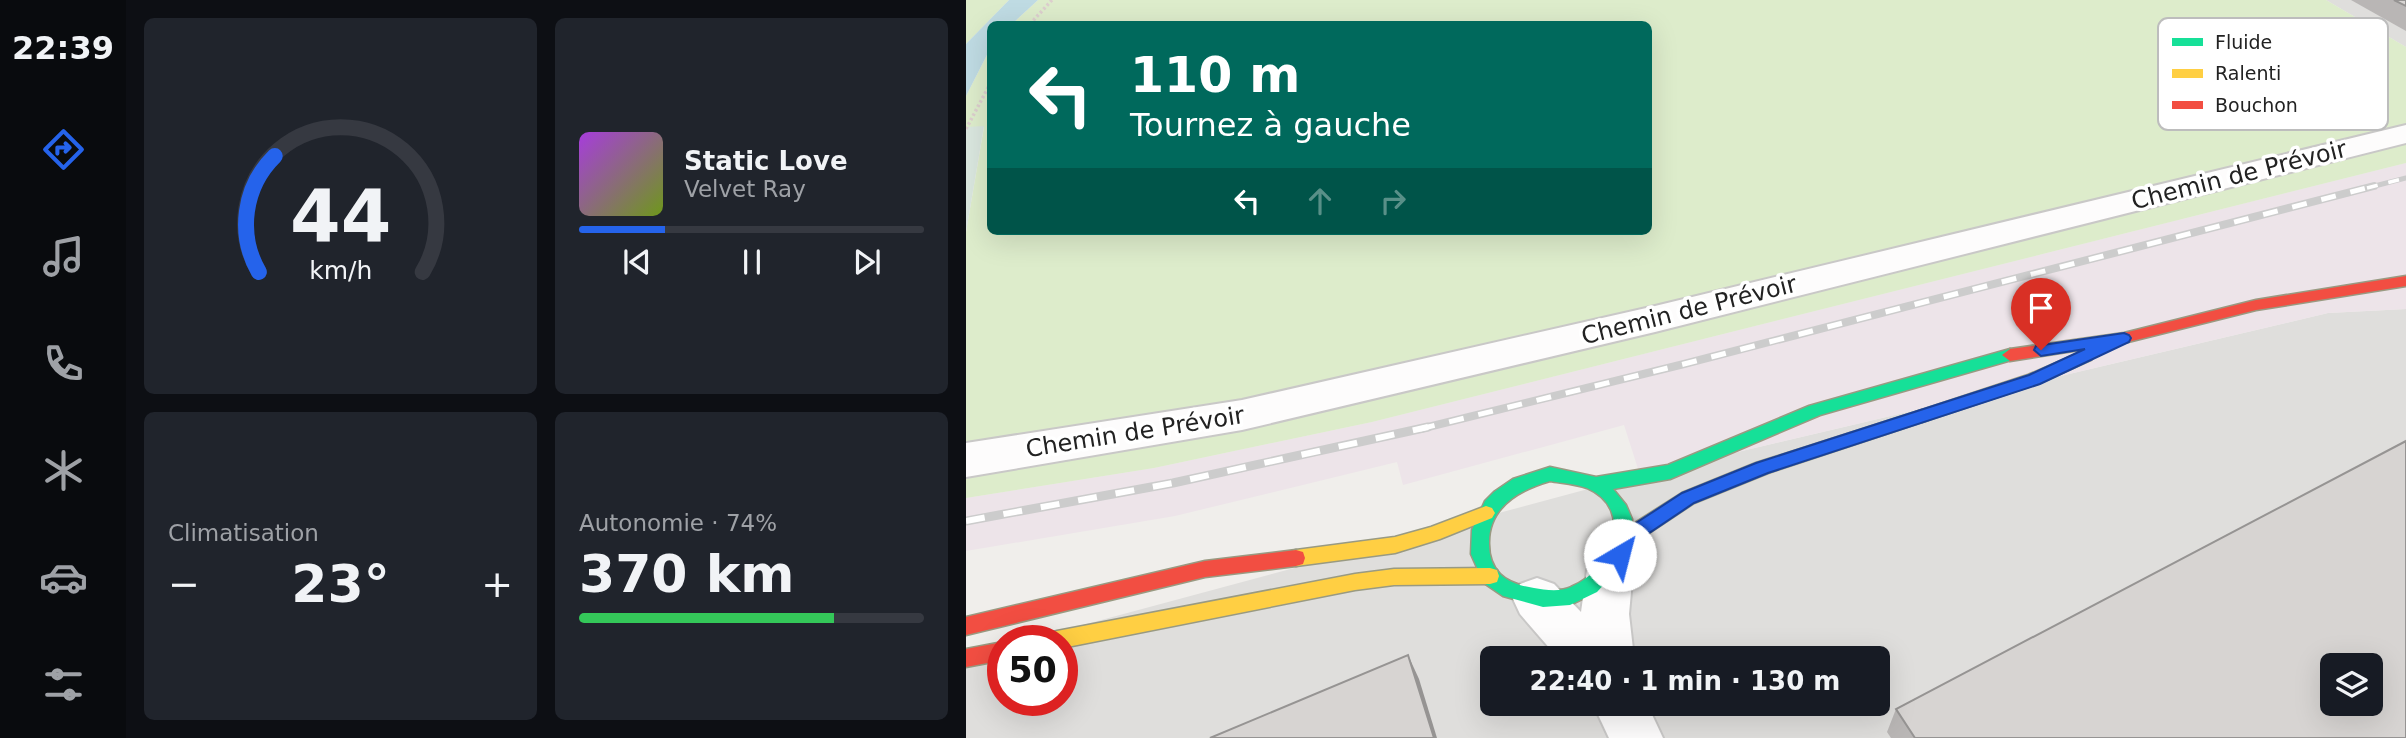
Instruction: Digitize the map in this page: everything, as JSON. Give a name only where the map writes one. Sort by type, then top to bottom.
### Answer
[{"type":"main road","points":[[1597,484],[1670,472],[1815,410],[2014,354],[2124,338],[2256,305],[2406,281]]},
{"type":"main road","points":[[1618,555],[1625,523],[1620,508],[1611,494],[1597,484],[1575,475],[1550,474],[1524,481],[1502,494],[1486,513],[1479,528],[1477,545],[1481,562],[1490,576],[1502,587],[1518,596],[1536,599],[1564,597],[1590,587],[1618,555],[1688,498],[1738,478],[2034,379],[2124,338]]},
{"type":"main road","points":[[966,626],[1205,569],[1395,545],[1434,534],[1486,513]]},
{"type":"main road","points":[[1078,636],[1355,582],[1394,577],[1490,576]]},
{"type":"main road","points":[[966,658],[987,654]]},
{"type":"street","name":"Chemin de Prévoir","points":[[966,460],[1242,415],[1668,316],[2406,134]]},
{"type":"street","points":[[1608,646],[1605,614],[1618,555]]},
{"type":"street","points":[[1536,599],[1568,631],[1578,646]]},
{"type":"street","points":[[1625,716],[1636,738]]},
{"type":"path","points":[[1033,21],[1052,0]]},
{"type":"path","points":[[966,129],[987,90]]},
{"type":"shaded area","points":[[2326,0],[2406,0],[2406,47],[2388,36],[2388,18],[2357,18]]},
{"type":"shaded area","points":[[984,126],[966,232],[966,127]]},
{"type":"shaded area","points":[[2406,163],[2406,309],[2328,313],[1640,475],[1624,425],[1403,485],[1397,462],[1175,516],[966,551],[966,498],[1154,468],[1372,422]]},
{"type":"shaded area","points":[[2406,309],[2406,738],[966,738],[966,657],[987,651],[987,716],[1078,716],[1078,626],[1640,475],[2328,313]]},
{"type":"green space","points":[[966,0],[1009,0],[987,21],[966,44]]},
{"type":"green space","points":[[1038,0],[2326,0],[2357,18],[2158,18],[2158,130],[2388,130],[2388,36],[2406,47],[2406,163],[1372,422],[1154,468],[966,498],[966,232],[984,127],[966,127],[966,96],[987,55],[987,235],[1652,235],[1652,21],[1015,21]]},
{"type":"water","points":[[1009,0],[1038,0],[1015,21],[988,21]]},
{"type":"water","points":[[987,23],[987,55],[966,96],[966,44]]},
{"type":"building","points":[[2394,0],[2406,0],[2406,6]]},
{"type":"building","points":[[2406,441],[2406,738],[1915,738],[1896,709]]},
{"type":"building","points":[[1408,655],[1434,738],[1210,738]]},
{"type":"railway","points":[[2367,188],[2406,178]]},
{"type":"railway","points":[[1420,429],[1684,364],[2374,186]]},
{"type":"railway","points":[[966,521],[1173,483],[1428,427]]},
{"type":"traffic: fast","points":[[1597,484],[1670,472],[1815,410],[2010,355]]},
{"type":"traffic: fast","points":[[1922,416],[2034,379],[2086,356]]},
{"type":"traffic: fast","points":[[1550,474],[1587,481],[1605,492],[1617,505],[1623,519],[1624,534],[1613,563],[1603,575],[1576,594],[1550,599],[1524,595],[1498,584],[1484,566],[1480,542],[1485,518],[1500,497],[1519,484],[1550,474]]},
{"type":"traffic: slow","points":[[1296,558],[1395,545],[1434,534],[1486,513]]},
{"type":"traffic: slow","points":[[1078,636],[1355,582],[1394,577],[1490,576]]},
{"type":"traffic: jam","points":[[2010,355],[2124,338],[2256,305],[2406,281]]},
{"type":"traffic: jam","points":[[1625,539],[1688,498],[1762,468],[1922,416]]},
{"type":"traffic: jam","points":[[966,626],[1205,569],[1296,558]]},
{"type":"traffic: jam","points":[[966,658],[987,654]]},
{"type":"route","points":[[1620,555],[1625,539],[1688,498],[1762,468],[2034,379],[2124,338],[2041,350]]}]
